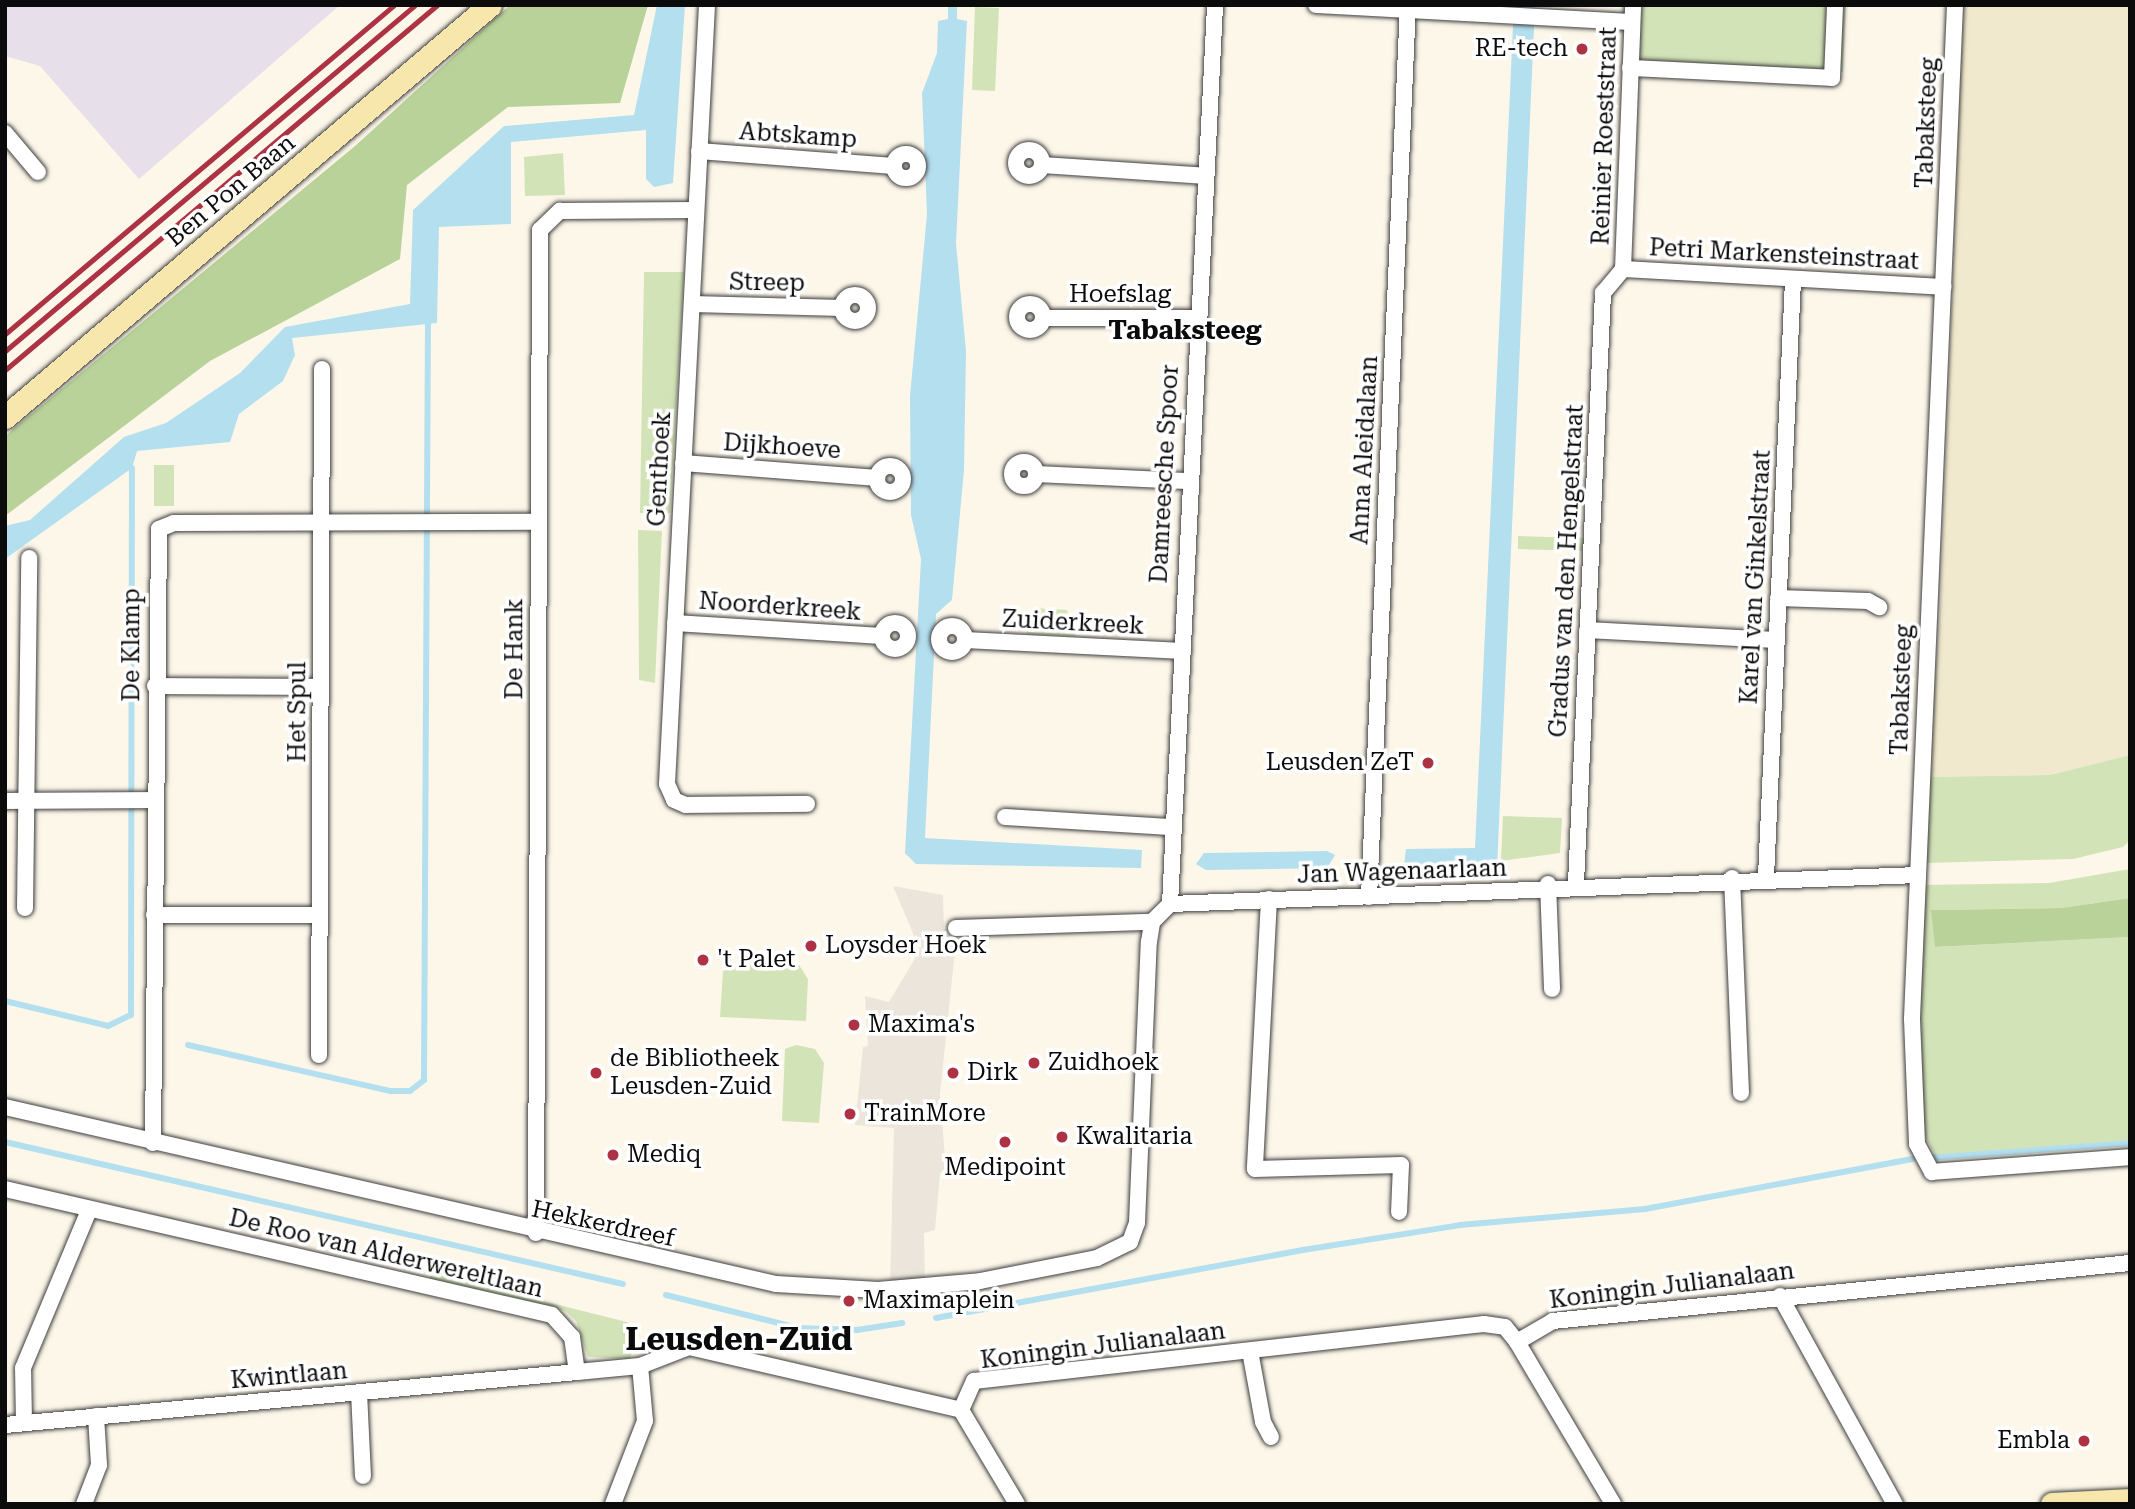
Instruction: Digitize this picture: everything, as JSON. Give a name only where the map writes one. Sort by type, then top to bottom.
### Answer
[{"type":"street","name":"Ben Pon Baan","points":[[5,417],[490,5]]},
{"type":"street","name":"Genthoek","points":[[707,5],[667,783],[674,800],[807,804]]},
{"type":"street","name":"Damreesche Spoor","points":[[1170,904],[1170,827],[1195,318],[1215,5]]},
{"type":"street","points":[[1316,5],[1632,22]]},
{"type":"street","name":"Reinier Roeststraat","points":[[1623,269],[1633,5]]},
{"type":"street","points":[[1630,68],[1832,78],[1835,5]]},
{"type":"street","name":"Tabaksteeg","points":[[1955,5],[1917,874],[1912,1089],[1924,1167],[1936,1172],[2130,1157]]},
{"type":"street","name":"Anna Aleidalaan","points":[[1369,897],[1408,8]]},
{"type":"street","points":[[5,133],[38,172]]},
{"type":"street","name":"Abtskamp","points":[[699,151],[893,166]]},
{"type":"street","points":[[1042,165],[1206,176]]},
{"type":"street","name":"De Hank","points":[[536,1233],[538,522],[543,220],[560,211],[696,210]]},
{"type":"street","name":"Petri Markensteinstraat","points":[[1623,269],[1943,287]]},
{"type":"street","name":"Gradus van den Hengelstraat","points":[[1576,883],[1603,293],[1623,269]]},
{"type":"street","name":"Karel van Ginkelstraat","points":[[1766,877],[1793,280]]},
{"type":"street","name":"Streep","points":[[692,304],[842,308]]},
{"type":"street","name":"Hoefslag","points":[[1044,317],[1195,318]]},
{"type":"street","name":"Het Spul","points":[[319,1055],[322,369]]},
{"type":"street","name":"Dijkhoeve","points":[[683,463],[877,478]]},
{"type":"street","points":[[1036,474],[1187,481]]},
{"type":"street","name":"De Klamp","points":[[153,1143],[154,915],[151,799],[156,537],[164,523],[410,520],[538,522]]},
{"type":"street","points":[[25,908],[29,558]]},
{"type":"street","points":[[1778,598],[1868,601],[1879,607]]},
{"type":"street","name":"Noorderkreek","points":[[676,623],[881,635]]},
{"type":"street","points":[[1587,629],[1776,640]]},
{"type":"street","name":"Zuiderkreek","points":[[965,640],[1179,651]]},
{"type":"street","points":[[155,686],[321,687]]},
{"type":"street","points":[[5,801],[151,799]]},
{"type":"street","points":[[1006,817],[1170,827]]},
{"type":"street","name":"Jan Wagenaarlaan","points":[[1170,904],[1510,894],[1548,884],[1917,874]]},
{"type":"street","points":[[1732,878],[1741,1093]]},
{"type":"street","points":[[1548,884],[1552,989]]},
{"type":"street","points":[[1269,900],[1255,1169],[1401,1165],[1399,1212]]},
{"type":"street","points":[[956,928],[1152,922],[1170,904]]},
{"type":"street","points":[[154,915],[320,915]]},
{"type":"street","name":"Hekkerdreef","points":[[5,1107],[536,1233],[776,1284],[878,1290],[980,1281],[1115,1253],[1130,1242],[1137,1223],[1152,922]]},
{"type":"street","name":"De Roo van Alderwereltlaan","points":[[5,1189],[552,1315],[572,1338],[577,1372]]},
{"type":"street","points":[[24,1423],[23,1368],[89,1210]]},
{"type":"street","name":"Koningin Julianalaan","points":[[961,1410],[974,1381],[1485,1324],[1505,1327],[1517,1342],[1553,1321],[1780,1296],[2130,1263]]},
{"type":"street","points":[[1780,1296],[1895,1504]]},
{"type":"street","points":[[1517,1342],[1613,1504]]},
{"type":"street","points":[[577,1372],[640,1366],[689,1348],[961,1410],[1017,1504]]},
{"type":"street","points":[[1250,1351],[1271,1437]]},
{"type":"street","points":[[613,1504],[645,1421],[640,1366]]},
{"type":"street","name":"Kwintlaan","points":[[5,1424],[577,1372]]},
{"type":"street","points":[[359,1392],[363,1476]]},
{"type":"street","points":[[84,1504],[99,1465],[96,1416]]},
{"type":"street","points":[[2052,1504],[2130,1500]]},
{"type":"shaded area","points":[[5,5],[340,5],[139,179],[40,66],[5,56]]},
{"type":"shaded area","points":[[1963,5],[2130,5],[2130,755],[2050,775],[1927,777],[1941,600]]},
{"type":"shaded area","name":"Maximaplein","points":[[893,886],[943,895],[944,929],[956,928],[956,941],[940,1094],[946,1171],[940,1173],[935,1230],[924,1233],[925,1286],[890,1288],[894,1128],[855,1125],[863,1047],[868,1046],[865,996],[889,1002],[920,950]]},
{"type":"green space","points":[[510,5],[648,5],[620,103],[508,107],[407,185],[400,259],[210,361],[5,516],[5,436],[355,146]]},
{"type":"green space","points":[[1641,5],[1846,5],[1843,72],[1638,63]]},
{"type":"green space","points":[[975,7],[999,8],[995,91],[972,90]]},
{"type":"green space","points":[[563,153],[565,195],[525,196],[524,157]]},
{"type":"green space","points":[[644,272],[684,272],[670,513],[640,513]]},
{"type":"green space","points":[[154,465],[174,465],[174,506],[154,506]]},
{"type":"green space","points":[[638,530],[662,531],[655,683],[639,680]]},
{"type":"green space","points":[[1518,536],[1584,538],[1583,551],[1518,549]]},
{"type":"green space","points":[[1035,608],[1067,610],[1076,636],[1027,634],[1022,621]]},
{"type":"green space","points":[[2130,755],[2130,840],[2123,847],[2073,859],[1924,863],[1927,777],[2050,775]]},
{"type":"green space","points":[[1503,816],[1562,818],[1560,853],[1501,861]]},
{"type":"green space","points":[[2130,869],[2130,898],[2061,908],[1932,910],[1936,947],[2130,937],[2130,1142],[1935,1155],[1924,1134],[1918,1082],[1922,885],[2049,883]]},
{"type":"green space","points":[[2130,898],[2130,937],[1935,947],[1931,910],[2061,908]]},
{"type":"green space","points":[[784,958],[799,965],[808,979],[806,1021],[720,1017],[723,971]]},
{"type":"green space","points":[[796,1045],[815,1049],[824,1063],[819,1123],[782,1121],[785,1049]]},
{"type":"green space","points":[[431,1273],[627,1322],[637,1332],[630,1359],[588,1357],[576,1321],[565,1311],[429,1279]]},
{"type":"water","points":[[657,5],[685,5],[673,183],[654,187],[646,179],[646,130],[511,142],[511,224],[439,227],[437,323],[292,338],[295,355],[283,381],[239,414],[230,442],[137,451],[132,468],[5,559],[5,526],[30,520],[124,437],[166,423],[240,373],[285,327],[410,304],[413,210],[504,126],[634,115]]},
{"type":"water","points":[[948,5],[957,5],[957,19],[967,21],[956,243],[966,351],[964,470],[952,600],[936,614],[925,838],[1142,850],[1141,868],[916,864],[905,853],[921,559],[911,515],[910,396],[927,214],[922,93],[937,53],[938,21],[948,19]]},
{"type":"water","points":[[1514,5],[1535,5],[1497,868],[1404,866],[1406,849],[1475,848]]},
{"type":"water","points":[[1327,851],[1335,855],[1327,868],[1206,870],[1196,864],[1204,853]]},
{"type":"waterway","points":[[188,1045],[391,1091],[410,1091],[424,1080],[428,324]]},
{"type":"waterway","points":[[5,1001],[108,1026],[131,1015],[132,468]]},
{"type":"waterway","points":[[5,1142],[623,1284]]},
{"type":"waterway","points":[[1927,1158],[2130,1143]]},
{"type":"waterway","points":[[936,1318],[1303,1250],[1460,1225],[1645,1209],[1912,1159]]},
{"type":"waterway","points":[[666,1295],[798,1328],[857,1330],[902,1323]]},
{"type":"railway","points":[[5,334],[394,5]]},
{"type":"railway","points":[[5,351],[415,5]]},
{"type":"railway","points":[[5,370],[437,5]]},
{"type":"place","name":"RE-tech","points":[[1582,49]]},
{"type":"place","name":"Leusden ZeT","points":[[1428,763]]},
{"type":"place","name":"Loysder Hoek","points":[[811,946]]},
{"type":"place","name":"'t Palet","points":[[703,960]]},
{"type":"place","name":"Maxima's","points":[[854,1025]]},
{"type":"place","name":"Zuidhoek","points":[[1034,1063]]},
{"type":"place","name":"de Bibliotheek Leusden-Zuid","points":[[596,1073]]},
{"type":"place","name":"Dirk","points":[[953,1073]]},
{"type":"place","name":"TrainMore","points":[[850,1114]]},
{"type":"place","name":"Kwalitaria","points":[[1062,1137]]},
{"type":"place","name":"Medipoint","points":[[1005,1142]]},
{"type":"place","name":"Mediq","points":[[613,1155]]},
{"type":"place","name":"Maximaplein","points":[[849,1301]]},
{"type":"place","name":"Embla","points":[[2084,1441]]},
{"type":"district","name":"Tabaksteeg","points":[[1185,331]]},
{"type":"district","name":"Leusden-Zuid","points":[[739,1339]]}]
